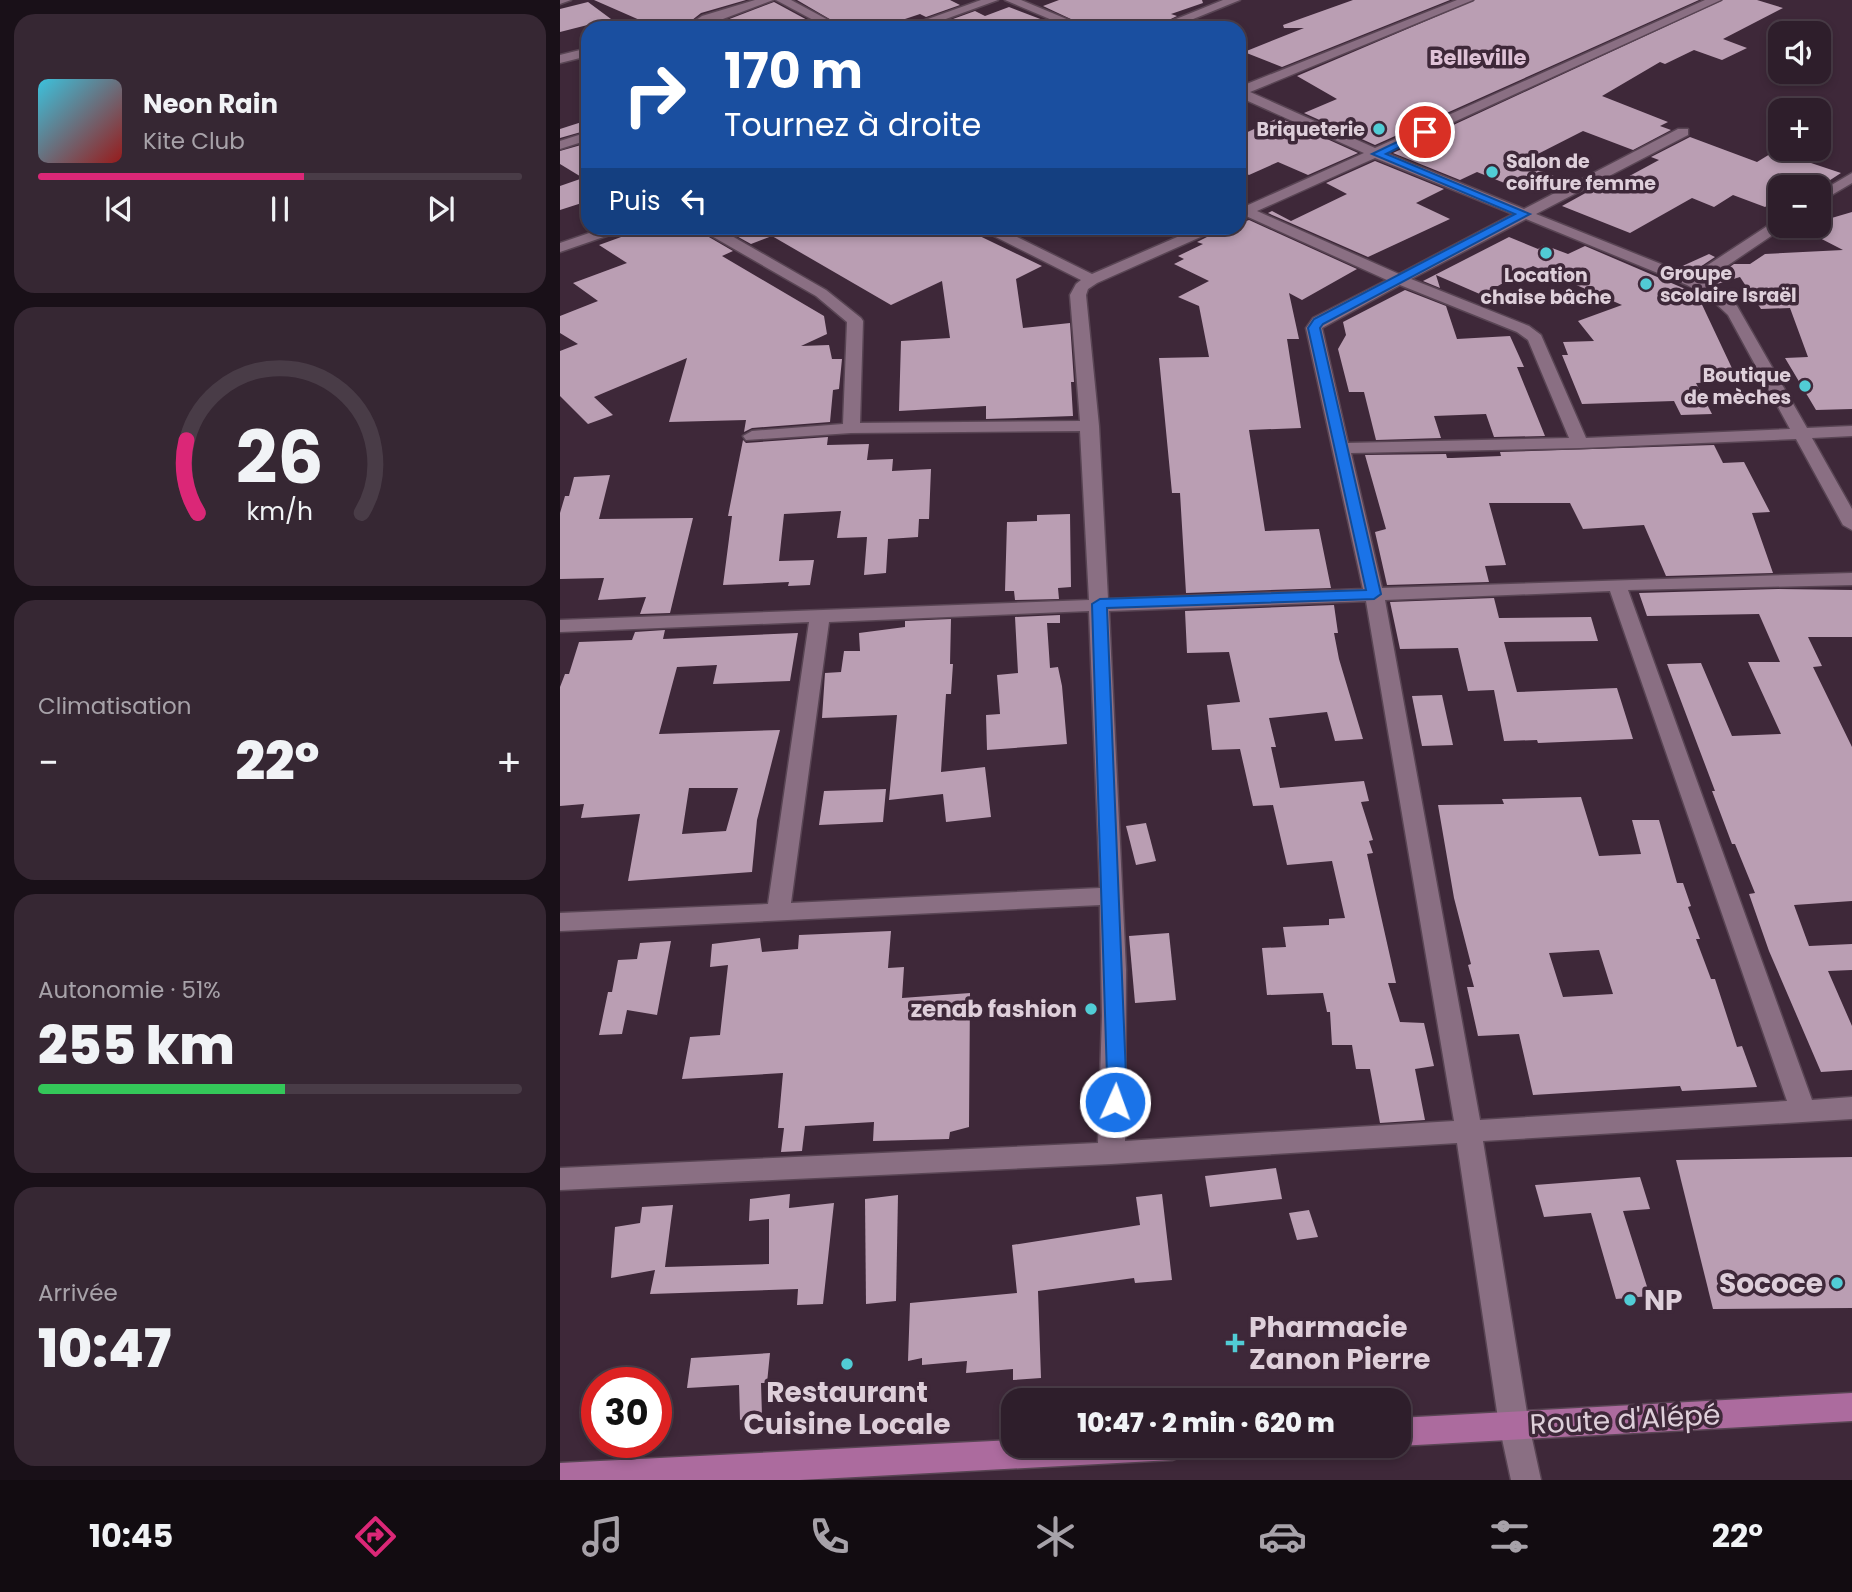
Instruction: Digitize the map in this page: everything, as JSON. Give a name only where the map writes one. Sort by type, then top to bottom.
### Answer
[{"type":"main road","name":"Route d'Alépé","points":[[1411,1431],[1852,1407]]},
{"type":"main road","points":[[560,1478],[699,1475],[1001,1456]]},
{"type":"street","points":[[560,1],[565,0]]},
{"type":"street","points":[[702,21],[766,0]]},
{"type":"street","points":[[782,0],[823,21]]},
{"type":"street","points":[[930,21],[992,0]]},
{"type":"street","points":[[1011,0],[1064,21]]},
{"type":"street","points":[[1178,21],[1234,0]]},
{"type":"street","points":[[1246,89],[1467,0]]},
{"type":"street","points":[[1246,209],[1377,154],[1715,0]]},
{"type":"street","points":[[560,59],[581,54]]},
{"type":"street","points":[[1246,95],[1377,154],[1692,282],[1730,305],[1852,525]]},
{"type":"street","points":[[1525,1480],[1469,1133],[1374,594],[1314,328],[1319,321],[1683,132]]},
{"type":"street","points":[[560,145],[581,138]]},
{"type":"street","points":[[1831,191],[1852,177]]},
{"type":"street","points":[[1246,213],[1523,330],[1535,338],[1580,443]]},
{"type":"street","points":[[1692,282],[1768,232]]},
{"type":"street","points":[[560,248],[596,235]]},
{"type":"street","points":[[720,235],[821,293],[855,321],[851,428]]},
{"type":"street","points":[[1003,235],[1092,280]]},
{"type":"street","points":[[1111,1153],[1116,1076],[1100,604],[1090,426],[1078,295],[1081,287],[1092,280],[1193,235]]},
{"type":"street","points":[[752,436],[851,428],[1090,426]]},
{"type":"street","points":[[1340,448],[1580,443],[1852,431]]},
{"type":"street","points":[[560,626],[1617,585],[1852,579]]},
{"type":"street","points":[[1617,585],[1803,1111]]},
{"type":"street","points":[[778,912],[820,615]]},
{"type":"street","points":[[560,922],[1111,897]]},
{"type":"street","points":[[560,1179],[1111,1153],[1852,1108]]},
{"type":"building","points":[[594,0],[746,0],[701,13],[691,21],[642,21]]},
{"type":"building","points":[[797,0],[950,0],[960,5],[926,17],[920,14],[899,21],[833,21]]},
{"type":"building","points":[[1059,0],[1202,0],[1203,3],[1171,14],[1177,16],[1167,21],[1075,21],[1043,6]]},
{"type":"building","points":[[1353,0],[1450,0],[1282,67],[1246,53],[1304,28],[1284,28],[1283,25]]},
{"type":"building","points":[[1475,0],[1699,0],[1375,145],[1304,113],[1337,99],[1297,76]]},
{"type":"building","points":[[1723,0],[1757,0],[1783,8],[1723,39],[1747,48],[1722,60],[1694,50],[1665,64],[1660,62],[1602,96],[1668,122],[1660,126],[1671,130],[1633,150],[1583,131],[1520,163],[1554,176],[1522,190],[1477,172],[1460,180],[1393,153]]},
{"type":"building","points":[[588,2],[611,19],[581,21],[581,27],[560,32],[560,9]]},
{"type":"building","points":[[774,2],[809,21],[724,21]]},
{"type":"building","points":[[1009,7],[1046,21],[948,21],[975,11],[985,16]]},
{"type":"building","points":[[1276,119],[1287,121],[1358,153],[1308,175],[1278,162],[1249,175],[1246,174],[1246,133]]},
{"type":"building","points":[[581,122],[581,132],[560,138],[560,129]]},
{"type":"building","points":[[1690,137],[1757,162],[1768,155],[1768,161],[1805,161],[1841,173],[1831,180],[1831,175],[1768,175],[1768,205],[1765,207],[1733,195],[1714,207],[1692,198],[1630,233],[1562,206],[1591,190],[1598,193],[1659,160],[1651,157]]},
{"type":"building","points":[[581,145],[581,177],[560,164],[560,151]]},
{"type":"building","points":[[1375,161],[1444,189],[1416,203],[1450,219],[1368,257],[1268,213],[1272,211],[1291,221],[1347,194],[1326,183]]},
{"type":"building","points":[[581,179],[581,203],[560,210],[560,186]]},
{"type":"building","points":[[1852,212],[1852,409],[1816,410],[1785,358],[1808,357],[1790,308],[1761,309],[1740,277],[1714,285],[1708,282],[1734,264],[1750,264],[1765,254],[1843,250],[1820,238],[1831,238],[1831,218]]},
{"type":"building","points":[[1249,220],[1357,269],[1302,300],[1289,293],[1299,339],[1287,339],[1301,428],[1249,430],[1265,531],[1319,529],[1331,588],[1186,593],[1180,493],[1172,493],[1159,358],[1209,357],[1199,306],[1178,297],[1209,281],[1174,264],[1184,259],[1178,256],[1203,244],[1197,242],[1211,235],[1246,235],[1246,221]]},
{"type":"building","points":[[627,235],[705,235],[733,251],[722,256],[824,316],[827,334],[801,346],[829,345],[832,359],[842,359],[839,389],[833,390],[830,422],[752,428],[744,432],[746,420],[669,422],[687,358],[594,397],[613,415],[588,424],[560,396],[560,351],[578,344],[560,333],[560,316],[598,301],[573,283],[627,263],[599,245]]},
{"type":"building","points":[[735,235],[978,235],[1042,266],[1016,279],[1023,328],[1070,323],[1073,416],[986,419],[986,406],[899,411],[901,341],[950,338],[942,281],[891,305],[772,236],[751,244]]},
{"type":"building","points":[[1509,237],[1538,249],[1544,245],[1568,254],[1585,246],[1697,294],[1738,381],[1696,383],[1712,414],[1681,415],[1674,401],[1582,404],[1562,355],[1568,355],[1563,342],[1594,341],[1578,321],[1622,305],[1533,266],[1482,295],[1436,275],[1440,288],[1423,281]]},
{"type":"building","points":[[1709,254],[1715,257],[1691,273],[1678,268]]},
{"type":"building","points":[[1405,290],[1446,306],[1457,339],[1510,336],[1524,367],[1517,367],[1545,436],[1494,437],[1486,414],[1434,416],[1441,438],[1376,440],[1364,392],[1349,392],[1338,349],[1346,335],[1343,322]]},
{"type":"building","points":[[828,437],[827,445],[869,444],[867,460],[893,459],[892,471],[931,469],[929,519],[919,519],[918,537],[888,539],[886,573],[864,575],[867,537],[837,538],[841,511],[784,514],[779,561],[814,560],[810,585],[788,586],[789,582],[723,585],[732,516],[728,516],[743,440],[746,443]]},
{"type":"building","points":[[1714,445],[1723,463],[1744,462],[1770,512],[1752,513],[1773,573],[1666,576],[1644,525],[1583,529],[1570,503],[1489,503],[1506,565],[1485,566],[1489,582],[1387,585],[1375,532],[1386,529],[1365,455],[1446,454],[1447,458],[1452,458],[1501,456],[1500,452]]},
{"type":"building","points":[[610,475],[599,519],[693,518],[670,613],[640,614],[646,597],[598,600],[604,578],[560,579],[560,513],[565,496],[569,496],[574,477]]},
{"type":"building","points":[[1070,514],[1071,587],[1058,588],[1059,599],[1015,600],[1014,591],[1005,591],[1007,522],[1037,521],[1037,515]]},
{"type":"building","points":[[1852,590],[1852,637],[1808,637],[1822,666],[1813,667],[1852,747],[1852,901],[1794,905],[1809,946],[1852,944],[1852,970],[1828,971],[1852,1026],[1852,1070],[1821,1072],[1769,951],[1749,894],[1755,893],[1735,844],[1732,844],[1667,664],[1701,663],[1732,736],[1781,734],[1748,662],[1780,662],[1759,614],[1647,616],[1639,593]]},
{"type":"building","points":[[1494,598],[1499,618],[1591,617],[1598,641],[1504,642],[1517,692],[1617,688],[1633,739],[1538,743],[1537,740],[1504,741],[1494,690],[1468,691],[1458,648],[1400,649],[1390,602]]},
{"type":"building","points":[[1334,605],[1338,633],[1334,633],[1339,659],[1363,739],[1335,741],[1327,712],[1269,718],[1276,747],[1271,747],[1280,788],[1364,781],[1369,801],[1361,802],[1373,840],[1369,841],[1373,853],[1367,854],[1396,983],[1388,983],[1400,1022],[1424,1023],[1434,1066],[1415,1069],[1425,1120],[1380,1123],[1370,1069],[1356,1069],[1352,1045],[1332,1045],[1330,1012],[1327,1012],[1323,993],[1267,995],[1262,948],[1286,947],[1283,927],[1329,925],[1329,919],[1345,918],[1332,861],[1287,865],[1273,805],[1253,806],[1240,749],[1212,750],[1207,705],[1240,702],[1229,652],[1187,653],[1185,611]]},
{"type":"building","points":[[1060,615],[1060,623],[1047,623],[1050,668],[1058,667],[1062,686],[1067,744],[987,750],[986,715],[1000,714],[997,675],[1018,673],[1015,617]]},
{"type":"building","points":[[951,619],[950,664],[953,664],[951,694],[946,694],[941,772],[985,767],[991,817],[946,822],[943,794],[889,800],[897,715],[822,718],[825,673],[841,672],[844,651],[860,651],[859,633],[905,627],[905,621]]},
{"type":"building","points":[[665,630],[663,639],[798,633],[790,681],[713,684],[717,665],[677,667],[659,734],[780,730],[757,820],[752,872],[628,881],[640,814],[581,818],[584,804],[560,806],[560,687],[565,674],[569,674],[579,642],[632,640],[635,632]],"holes":[[[689,788],[738,788],[726,831],[682,834]]]},
{"type":"building","points":[[1442,695],[1453,745],[1422,746],[1412,696]]},
{"type":"building","points":[[886,789],[883,822],[819,825],[824,791]]},
{"type":"building","points":[[1581,797],[1599,856],[1641,854],[1632,820],[1659,820],[1677,883],[1683,883],[1691,906],[1688,907],[1700,939],[1696,939],[1711,979],[1715,979],[1737,1047],[1742,1046],[1757,1087],[1682,1091],[1680,1086],[1533,1095],[1519,1034],[1478,1036],[1467,987],[1474,987],[1468,965],[1471,964],[1454,898],[1438,805],[1504,804],[1502,799]],"holes":[[[1599,950],[1613,994],[1563,997],[1549,953]]]},
{"type":"building","points":[[1146,823],[1156,861],[1136,865],[1126,826]]},
{"type":"building","points":[[891,931],[888,968],[904,967],[902,998],[970,993],[969,1127],[950,1132],[949,1139],[873,1141],[874,1122],[805,1126],[802,1151],[781,1152],[784,1128],[778,1128],[783,1073],[682,1079],[690,1037],[720,1035],[728,965],[710,967],[712,944],[760,938],[762,952],[798,949],[799,935]]},
{"type":"building","points":[[1169,933],[1176,1000],[1135,1003],[1129,936]]},
{"type":"building","points":[[671,941],[657,1015],[627,1010],[622,1034],[599,1035],[618,960],[637,959],[640,943]]},
{"type":"building","points":[[1852,1157],[1852,1308],[1713,1309],[1676,1160]]},
{"type":"building","points":[[1276,1168],[1282,1199],[1210,1207],[1205,1176]]},
{"type":"building","points":[[1640,1177],[1650,1209],[1623,1211],[1650,1296],[1616,1299],[1591,1213],[1544,1217],[1535,1185]]},
{"type":"building","points":[[790,1194],[789,1208],[834,1203],[823,1304],[797,1305],[798,1289],[650,1294],[655,1270],[611,1278],[615,1227],[640,1223],[642,1207],[673,1205],[665,1267],[769,1264],[769,1219],[749,1221],[750,1199]]},
{"type":"building","points":[[1162,1194],[1172,1280],[1135,1283],[1134,1278],[1038,1291],[1041,1378],[1013,1380],[1013,1369],[966,1373],[967,1361],[922,1365],[922,1358],[908,1361],[910,1303],[1017,1293],[1012,1245],[1140,1225],[1136,1197]]},
{"type":"building","points":[[898,1195],[896,1301],[866,1304],[865,1199]]},
{"type":"building","points":[[1309,1210],[1318,1237],[1297,1240],[1289,1213]]},
{"type":"building","points":[[770,1353],[767,1383],[761,1383],[762,1416],[740,1420],[739,1385],[687,1388],[691,1358]]},
{"type":"place","name":"Briqueterie","points":[[1379,129]]},
{"type":"place","name":"Salon de coiffure femme","points":[[1492,172]]},
{"type":"place","name":"Location chaise bâche","points":[[1546,253]]},
{"type":"place","name":"Groupe scolaire Israël","points":[[1646,284]]},
{"type":"place","name":"Boutique de mèches","points":[[1805,386]]},
{"type":"place","name":"zenab fashion","points":[[1091,1009]]},
{"type":"place","name":"Sococe","points":[[1837,1283]]},
{"type":"place","name":"NP","points":[[1630,1300]]},
{"type":"place","name":"Pharmacie Zanon Pierre","points":[[1235,1343]]},
{"type":"place","name":"Restaurant Cuisine Locale","points":[[847,1364]]},
{"type":"district","name":"Belleville","points":[[1478,58]]},
{"type":"route","points":[[1115,1102],[1111,897],[1100,604],[1374,594],[1314,328],[1319,321],[1524,214],[1377,154],[1425,132]]}]
